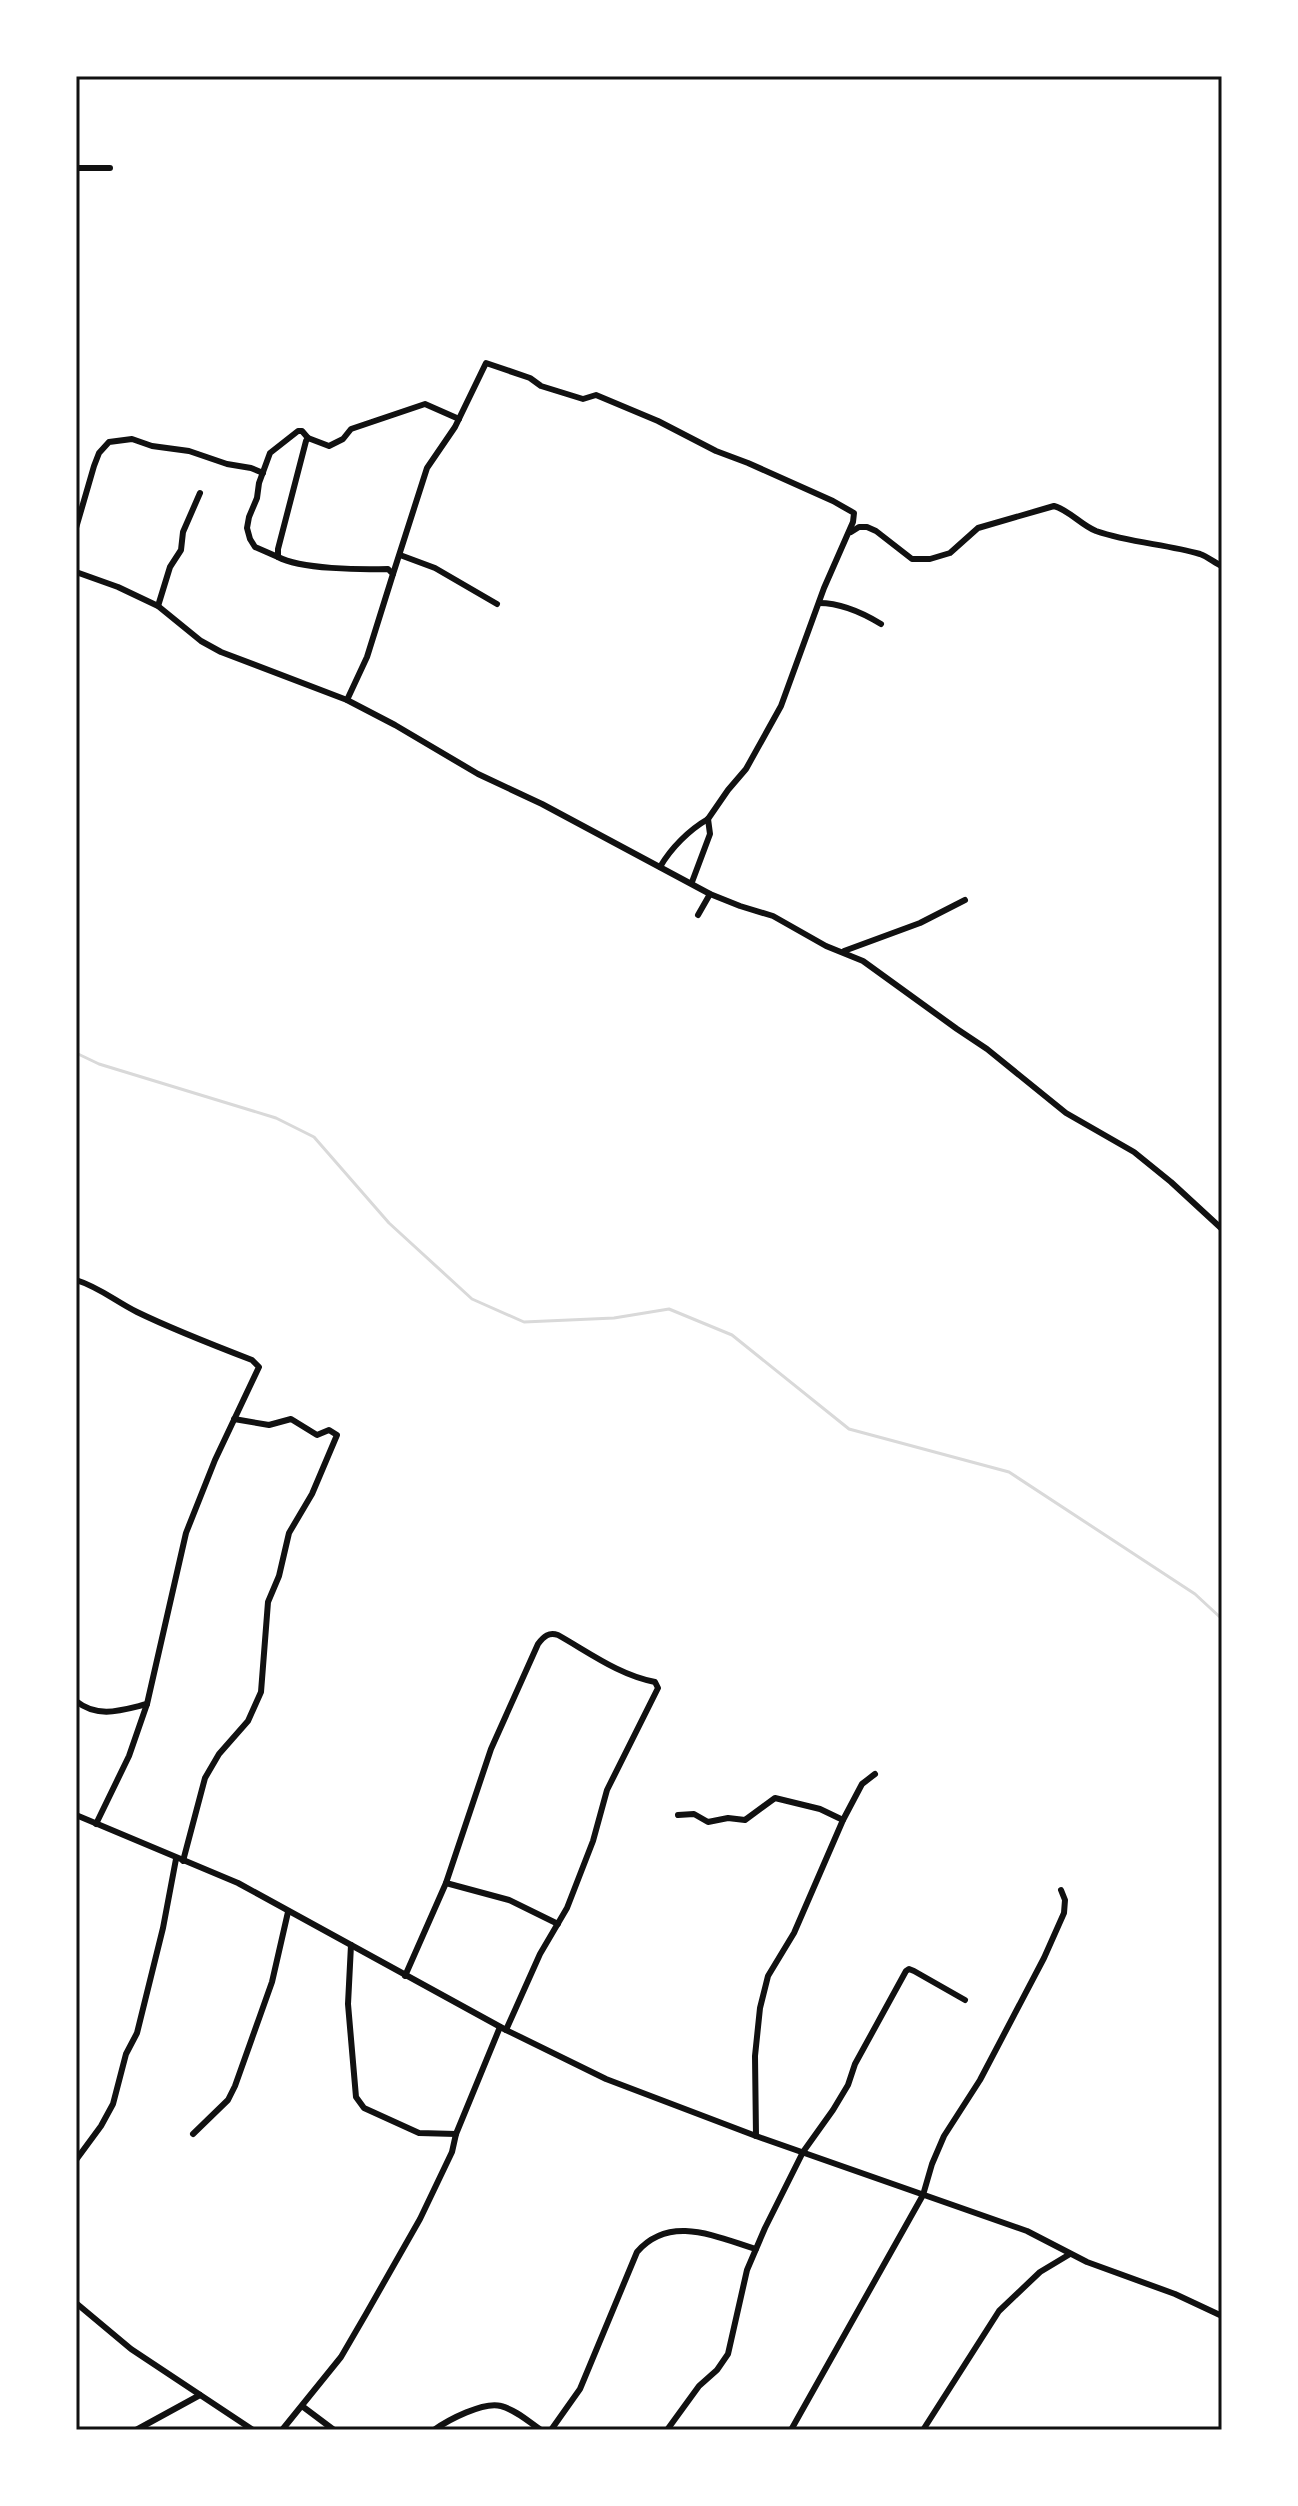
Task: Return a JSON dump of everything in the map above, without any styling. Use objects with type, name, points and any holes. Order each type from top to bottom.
[{"type":"street","points":[[76,168],[110,168]]},
{"type":"street","points":[[347,700],[371,647],[427,468],[459,419],[486,363],[530,378],[541,386],[583,399],[596,395],[844,506],[854,513],[848,534],[781,706],[746,769],[708,819],[675,846],[660,867]]},
{"type":"street","points":[[393,574],[388,569],[332,568],[289,562],[255,547],[247,528],[270,453],[293,433],[302,431],[308,438],[329,446],[337,444],[351,429],[425,404],[459,419]]},
{"type":"street","points":[[278,557],[308,438]]},
{"type":"street","points":[[76,528],[94,466],[104,445],[109,442],[132,439],[152,446],[189,451],[263,473]]},
{"type":"street","points":[[158,606],[159,596],[170,567],[181,550],[183,532],[200,493]]},
{"type":"street","points":[[848,534],[859,527],[867,527],[912,559],[930,559],[950,553],[978,528],[1054,506],[1097,531],[1126,540],[1199,554],[1222,566]]},
{"type":"street","points":[[400,555],[435,568],[497,604]]},
{"type":"street","points":[[76,572],[158,606],[201,641],[221,652],[347,700],[478,774],[542,804],[710,894],[773,916],[826,946],[844,951],[872,966],[987,1049],[1066,1113],[1134,1152],[1222,1229]]},
{"type":"street","points":[[819,603],[866,614],[881,624]]},
{"type":"street","points":[[692,882],[710,834],[708,819]]},
{"type":"street","points":[[698,915],[710,894]]},
{"type":"street","points":[[844,951],[928,920],[965,900]]},
{"type":"street","points":[[76,1280],[108,1293],[124,1306],[257,1363],[258,1371],[234,1419],[186,1533],[147,1704],[129,1756],[96,1824]]},
{"type":"street","points":[[76,2160],[113,2104],[126,2054],[137,2033],[180,1860],[205,1778],[219,1754],[248,1721],[261,1692],[268,1602],[279,1576],[289,1533],[312,1494],[337,1435],[329,1430],[317,1435],[291,1419],[269,1425],[234,1419]]},
{"type":"street","points":[[282,2430],[341,2357],[420,2219],[452,2152],[456,2134],[503,2029],[558,1924],[589,1852],[607,1790],[658,1688],[655,1682],[633,1677],[612,1667],[558,1635],[548,1634],[538,1644],[491,1749],[446,1883],[405,1976]]},
{"type":"street","points":[[76,1701],[87,1710],[116,1712],[147,1704]]},
{"type":"street","points":[[756,2136],[755,2056],[768,1976],[794,1933],[862,1784],[875,1774]]},
{"type":"street","points":[[678,1815],[694,1814],[708,1822],[728,1818],[745,1820],[775,1798],[820,1809],[843,1820]]},
{"type":"street","points":[[76,1815],[238,1883],[503,2029],[606,2079],[756,2136],[1027,2231],[1070,2254],[1175,2294],[1222,2316]]},
{"type":"street","points":[[446,1883],[509,1900],[558,1924]]},
{"type":"street","points":[[791,2430],[923,2195],[944,2136],[980,2080],[1044,1958],[1064,1913],[1065,1900],[1061,1890]]},
{"type":"street","points":[[193,2134],[228,2100],[235,2086],[272,1982],[288,1912]]},
{"type":"street","points":[[351,1945],[348,2004],[356,2097],[364,2108],[419,2133],[456,2134]]},
{"type":"street","points":[[667,2430],[699,2386],[717,2370],[728,2354],[747,2270],[756,2249],[803,2152],[848,2085],[855,2064],[907,1970],[965,2000]]},
{"type":"street","points":[[551,2430],[580,2389],[637,2252],[644,2244],[665,2232],[685,2231],[701,2232],[756,2249]]},
{"type":"street","points":[[923,2430],[999,2311],[1040,2272],[1070,2254]]},
{"type":"street","points":[[78,2308],[131,2349],[253,2430]]},
{"type":"street","points":[[136,2430],[200,2395]]},
{"type":"street","points":[[434,2430],[457,2417],[497,2405],[541,2430]]},
{"type":"street","points":[[302,2406],[334,2430]]},
{"type":"waterway","points":[[76,1053],[99,1064],[276,1118],[314,1137],[389,1223],[472,1299],[524,1322],[614,1318],[669,1309],[732,1335],[849,1429],[1009,1472],[1195,1594],[1222,1619]]}]
